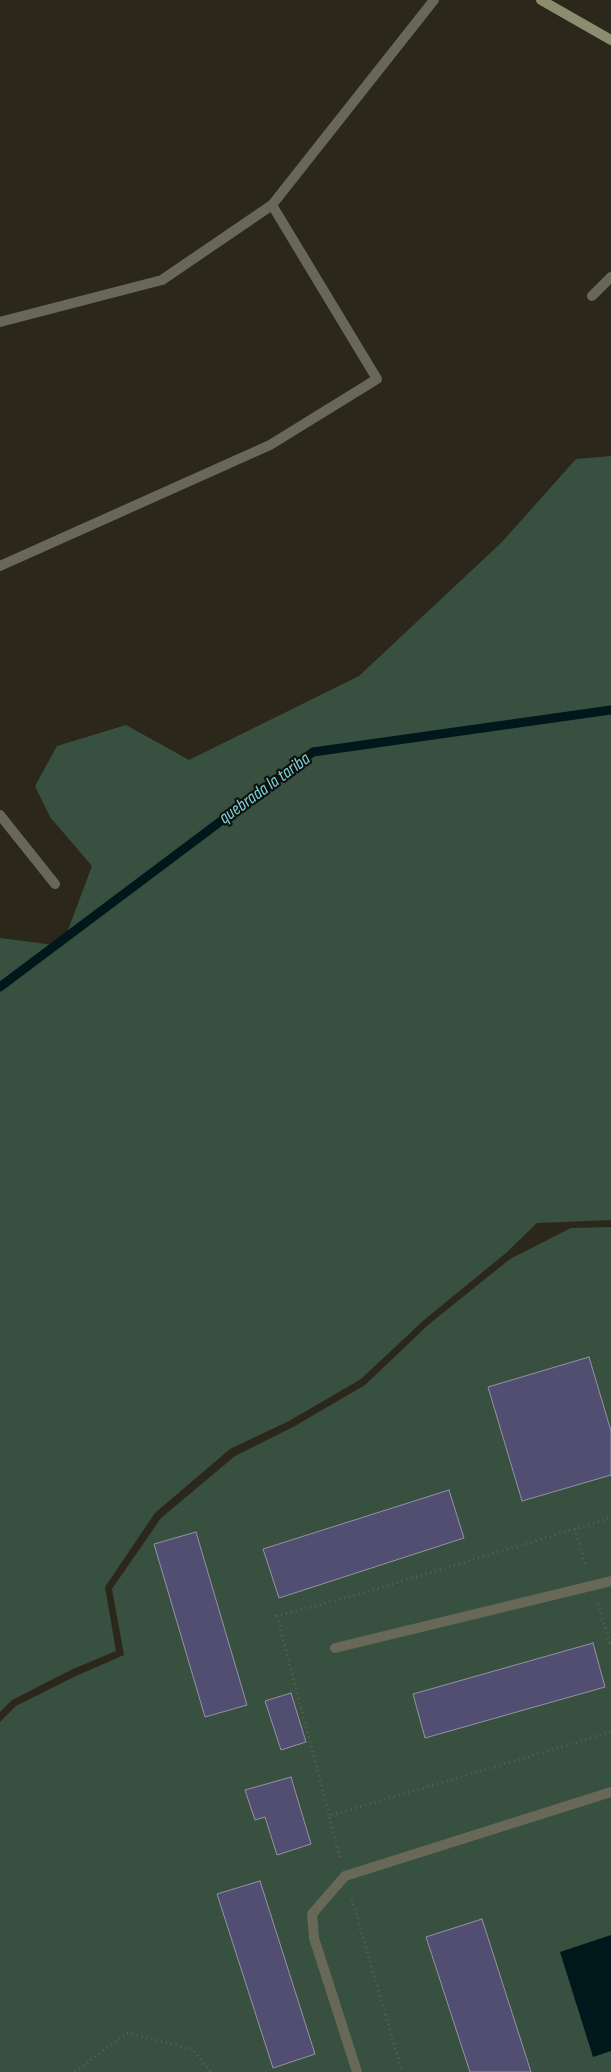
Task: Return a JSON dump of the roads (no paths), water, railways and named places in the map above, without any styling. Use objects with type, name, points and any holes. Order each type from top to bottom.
[{"type":"street","points":[[0,322],[162,280],[272,205],[434,0]]},
{"type":"street","points":[[541,0],[611,40]]},
{"type":"street","points":[[0,566],[270,445],[377,380],[272,205]]},
{"type":"street","points":[[592,296],[611,277]]},
{"type":"street","points":[[0,815],[55,884]]},
{"type":"street","points":[[335,1648],[611,1581]]},
{"type":"street","points":[[357,2072],[314,1938],[312,1914],[345,1876],[611,1792]]},
{"type":"water","points":[[611,1935],[611,2051],[593,2057],[560,1952]]},
{"type":"waterway","name":"quebrada la tariba","points":[[0,987],[313,752],[611,710]]}]
